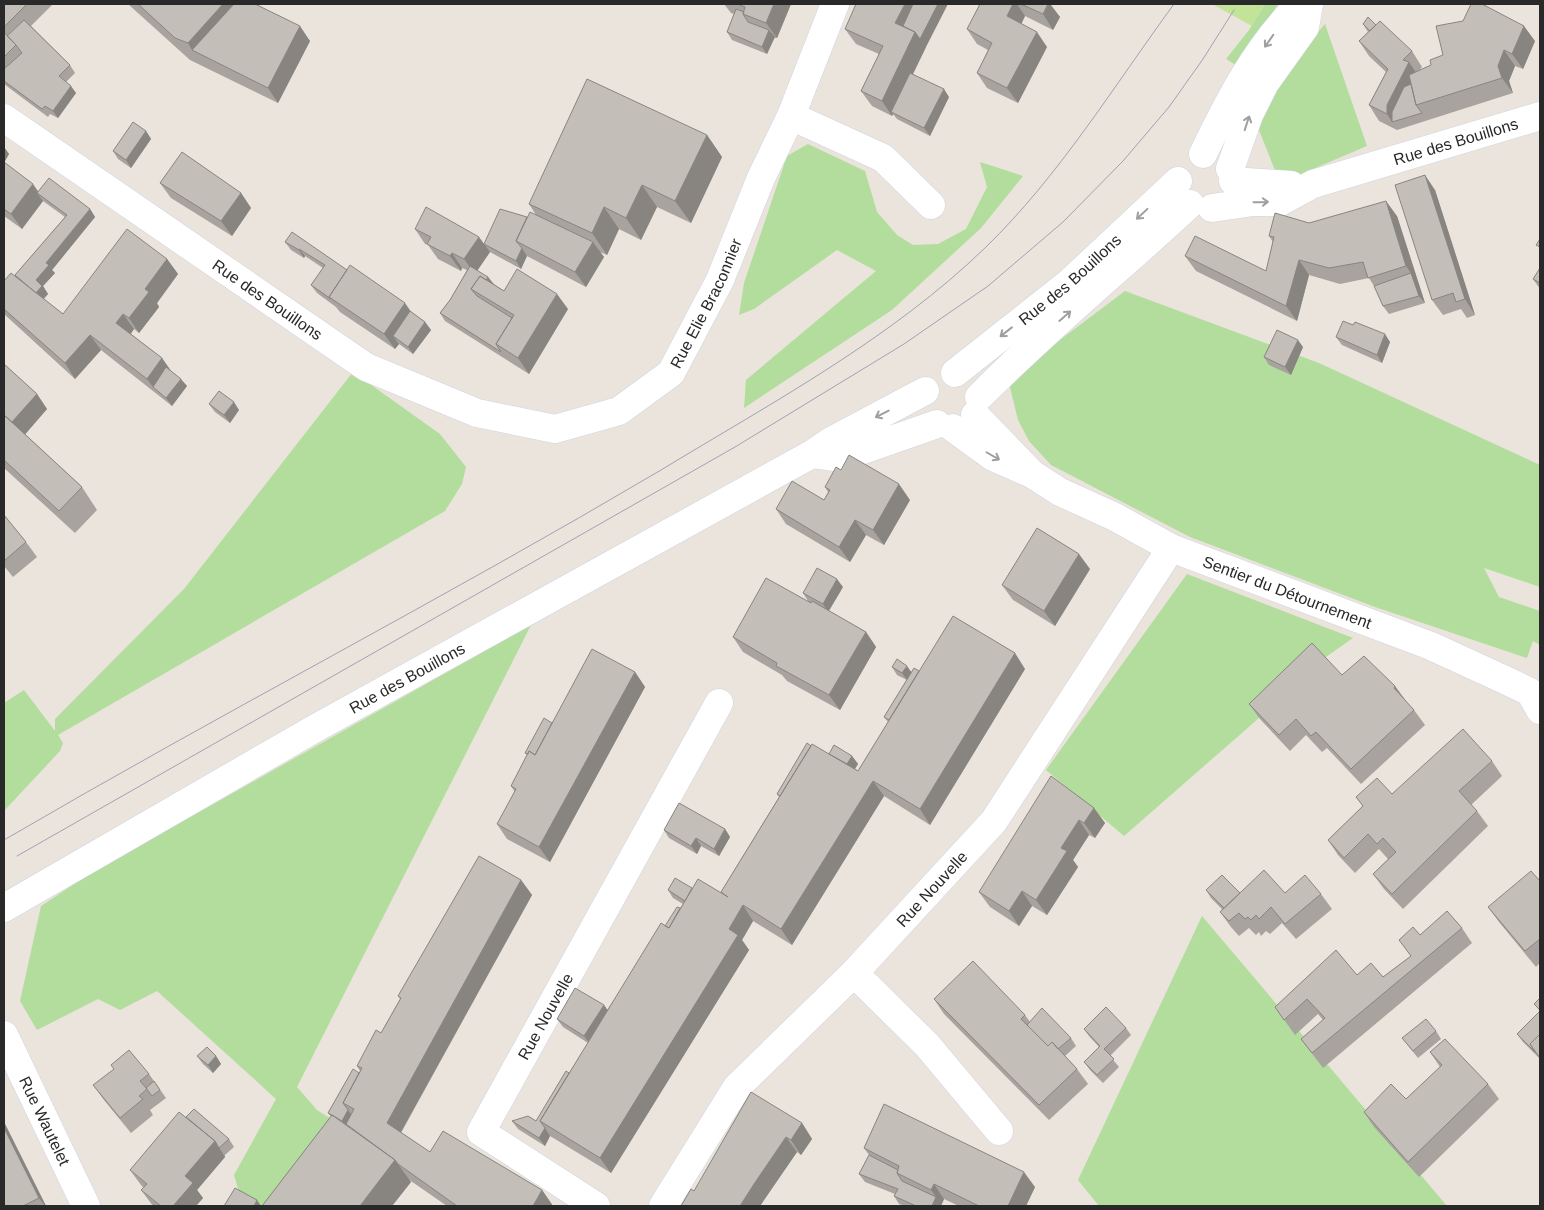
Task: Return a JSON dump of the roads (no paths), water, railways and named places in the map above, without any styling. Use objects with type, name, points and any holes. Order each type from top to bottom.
[{"type":"street","name":"Rue Elie Braconnier","points":[[555,429],[618,411],[671,373],[720,280],[761,178],[792,116],[835,4]]},
{"type":"street","points":[[1203,154],[1234,90],[1282,21],[1300,4]]},
{"type":"street","points":[[1231,175],[1218,156],[1203,154],[1190,158],[1184,164],[1193,198],[1224,202],[1229,195],[1231,175],[1249,115],[1265,83],[1305,27],[1310,4]]},
{"type":"street","points":[[792,116],[883,158],[930,204]]},
{"type":"street","name":"Rue des Bouillons","points":[[4,908],[314,729],[812,454],[830,441],[925,391],[937,377],[955,373],[1069,283],[1193,198],[1280,202],[1313,184],[1540,116]]},
{"type":"street","name":"Rue des Bouillons","points":[[4,118],[366,367],[477,413],[555,429]]},
{"type":"street","name":"Rue des Bouillons","points":[[1231,175],[1273,185],[1313,184]]},
{"type":"street","name":"Rue des Bouillons","points":[[812,454],[840,458],[961,416],[1019,357],[1107,281],[1193,198]]},
{"type":"street","points":[[925,391],[925,410],[961,416],[971,382],[955,373]]},
{"type":"street","name":"Sentier du Détournement","points":[[961,416],[993,457],[1032,474],[1060,492],[1115,517],[1171,548],[1431,646],[1530,692],[1540,710]]},
{"type":"street","name":"Rue Nouvelle","points":[[663,1206],[737,1087],[854,973],[994,820],[1171,548]]},
{"type":"street","name":"Rue Nouvelle","points":[[596,1206],[481,1132],[719,703]]},
{"type":"street","points":[[854,973],[927,1045],[999,1131]]},
{"type":"street","name":"Rue Wautelet","points":[[4,1035],[86,1206]]},
{"type":"tram line","points":[[4,840],[580,517],[788,394],[871,340],[949,280],[1013,220],[1062,161],[1174,4]]},
{"type":"tram line","points":[[17,856],[735,447],[904,344],[988,286],[1063,222],[1123,161],[1169,107],[1203,59],[1234,10]]}]
